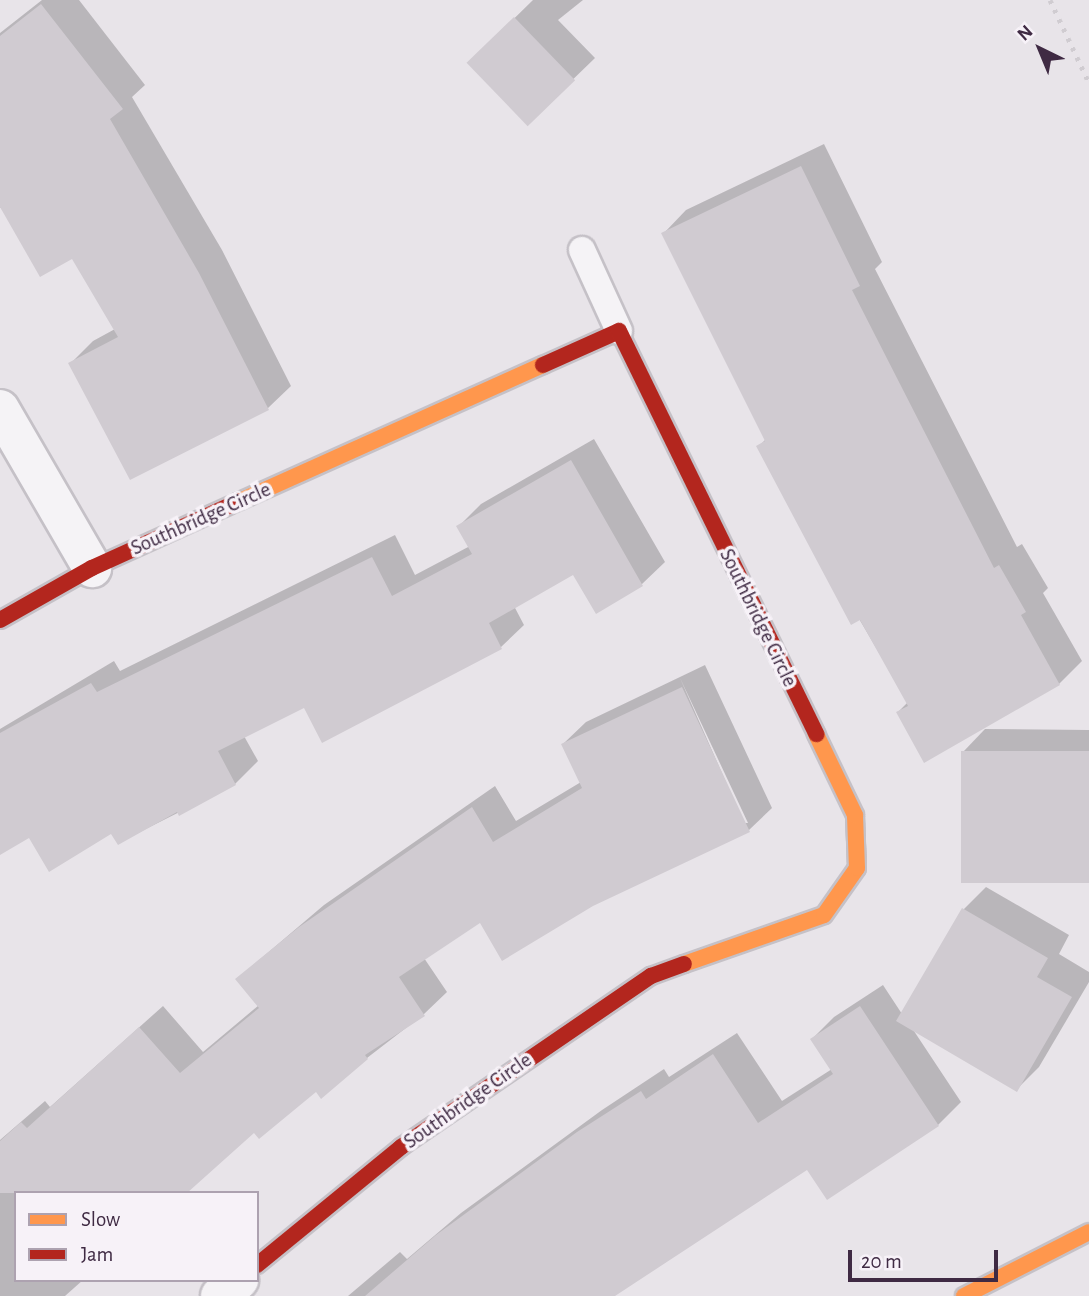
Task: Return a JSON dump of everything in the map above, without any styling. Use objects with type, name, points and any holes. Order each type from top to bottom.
[{"type":"street","name":"Southbridge Circle","points":[[0,620],[92,568],[619,331],[855,816],[857,868],[824,915],[650,976],[401,1147],[259,1263]]},
{"type":"street","points":[[0,409],[92,568]]},
{"type":"street","points":[[964,1296],[1089,1232]]},
{"type":"street","points":[[220,1296],[237,1282]]},
{"type":"lane","points":[[582,250],[619,331]]},
{"type":"building","points":[[41,4],[123,109],[110,119],[199,273],[269,410],[130,480],[68,363],[118,337],[72,259],[40,277],[0,207],[0,36]]},
{"type":"building","points":[[514,17],[575,80],[528,126],[467,63]]},
{"type":"building","points":[[801,166],[860,286],[852,290],[994,568],[999,565],[1026,612],[1021,615],[1060,685],[924,763],[896,712],[908,706],[860,620],[851,625],[756,446],[765,441],[661,233]]},
{"type":"building","points":[[571,460],[643,586],[596,614],[573,575],[489,623],[502,649],[322,743],[304,708],[218,751],[236,785],[179,816],[177,812],[118,845],[111,834],[49,872],[29,838],[0,855],[0,733],[91,683],[97,692],[372,557],[392,596],[472,554],[456,526]]},
{"type":"building","points":[[682,687],[750,832],[593,906],[502,961],[480,923],[399,977],[425,1016],[365,1055],[368,1059],[321,1099],[316,1092],[259,1139],[254,1133],[189,1191],[0,1193],[0,1141],[21,1122],[27,1128],[139,1027],[180,1073],[259,1008],[235,979],[299,927],[472,807],[493,842],[582,788],[561,744]]},
{"type":"building","points":[[961,751],[1089,751],[1089,883],[961,883]]},
{"type":"building","points":[[962,908],[1048,958],[1037,977],[1072,997],[1017,1092],[896,1021]]},
{"type":"building","points":[[860,1006],[939,1126],[827,1200],[807,1170],[615,1296],[365,1296],[436,1235],[577,1132],[641,1091],[646,1099],[713,1054],[758,1123],[833,1074],[810,1039]]},
{"type":"railway","points":[[1050,0],[1089,83]]},
{"type":"traffic: slow","points":[[240,501],[543,365]]},
{"type":"traffic: slow","points":[[684,964],[824,915],[857,868],[855,815],[816,734]]},
{"type":"traffic: slow","points":[[964,1296],[1089,1232]]},
{"type":"traffic: jam","points":[[543,365],[619,331],[816,734]]},
{"type":"traffic: jam","points":[[0,620],[92,568],[240,501]]},
{"type":"traffic: jam","points":[[259,1263],[401,1147],[651,976],[684,964]]}]
